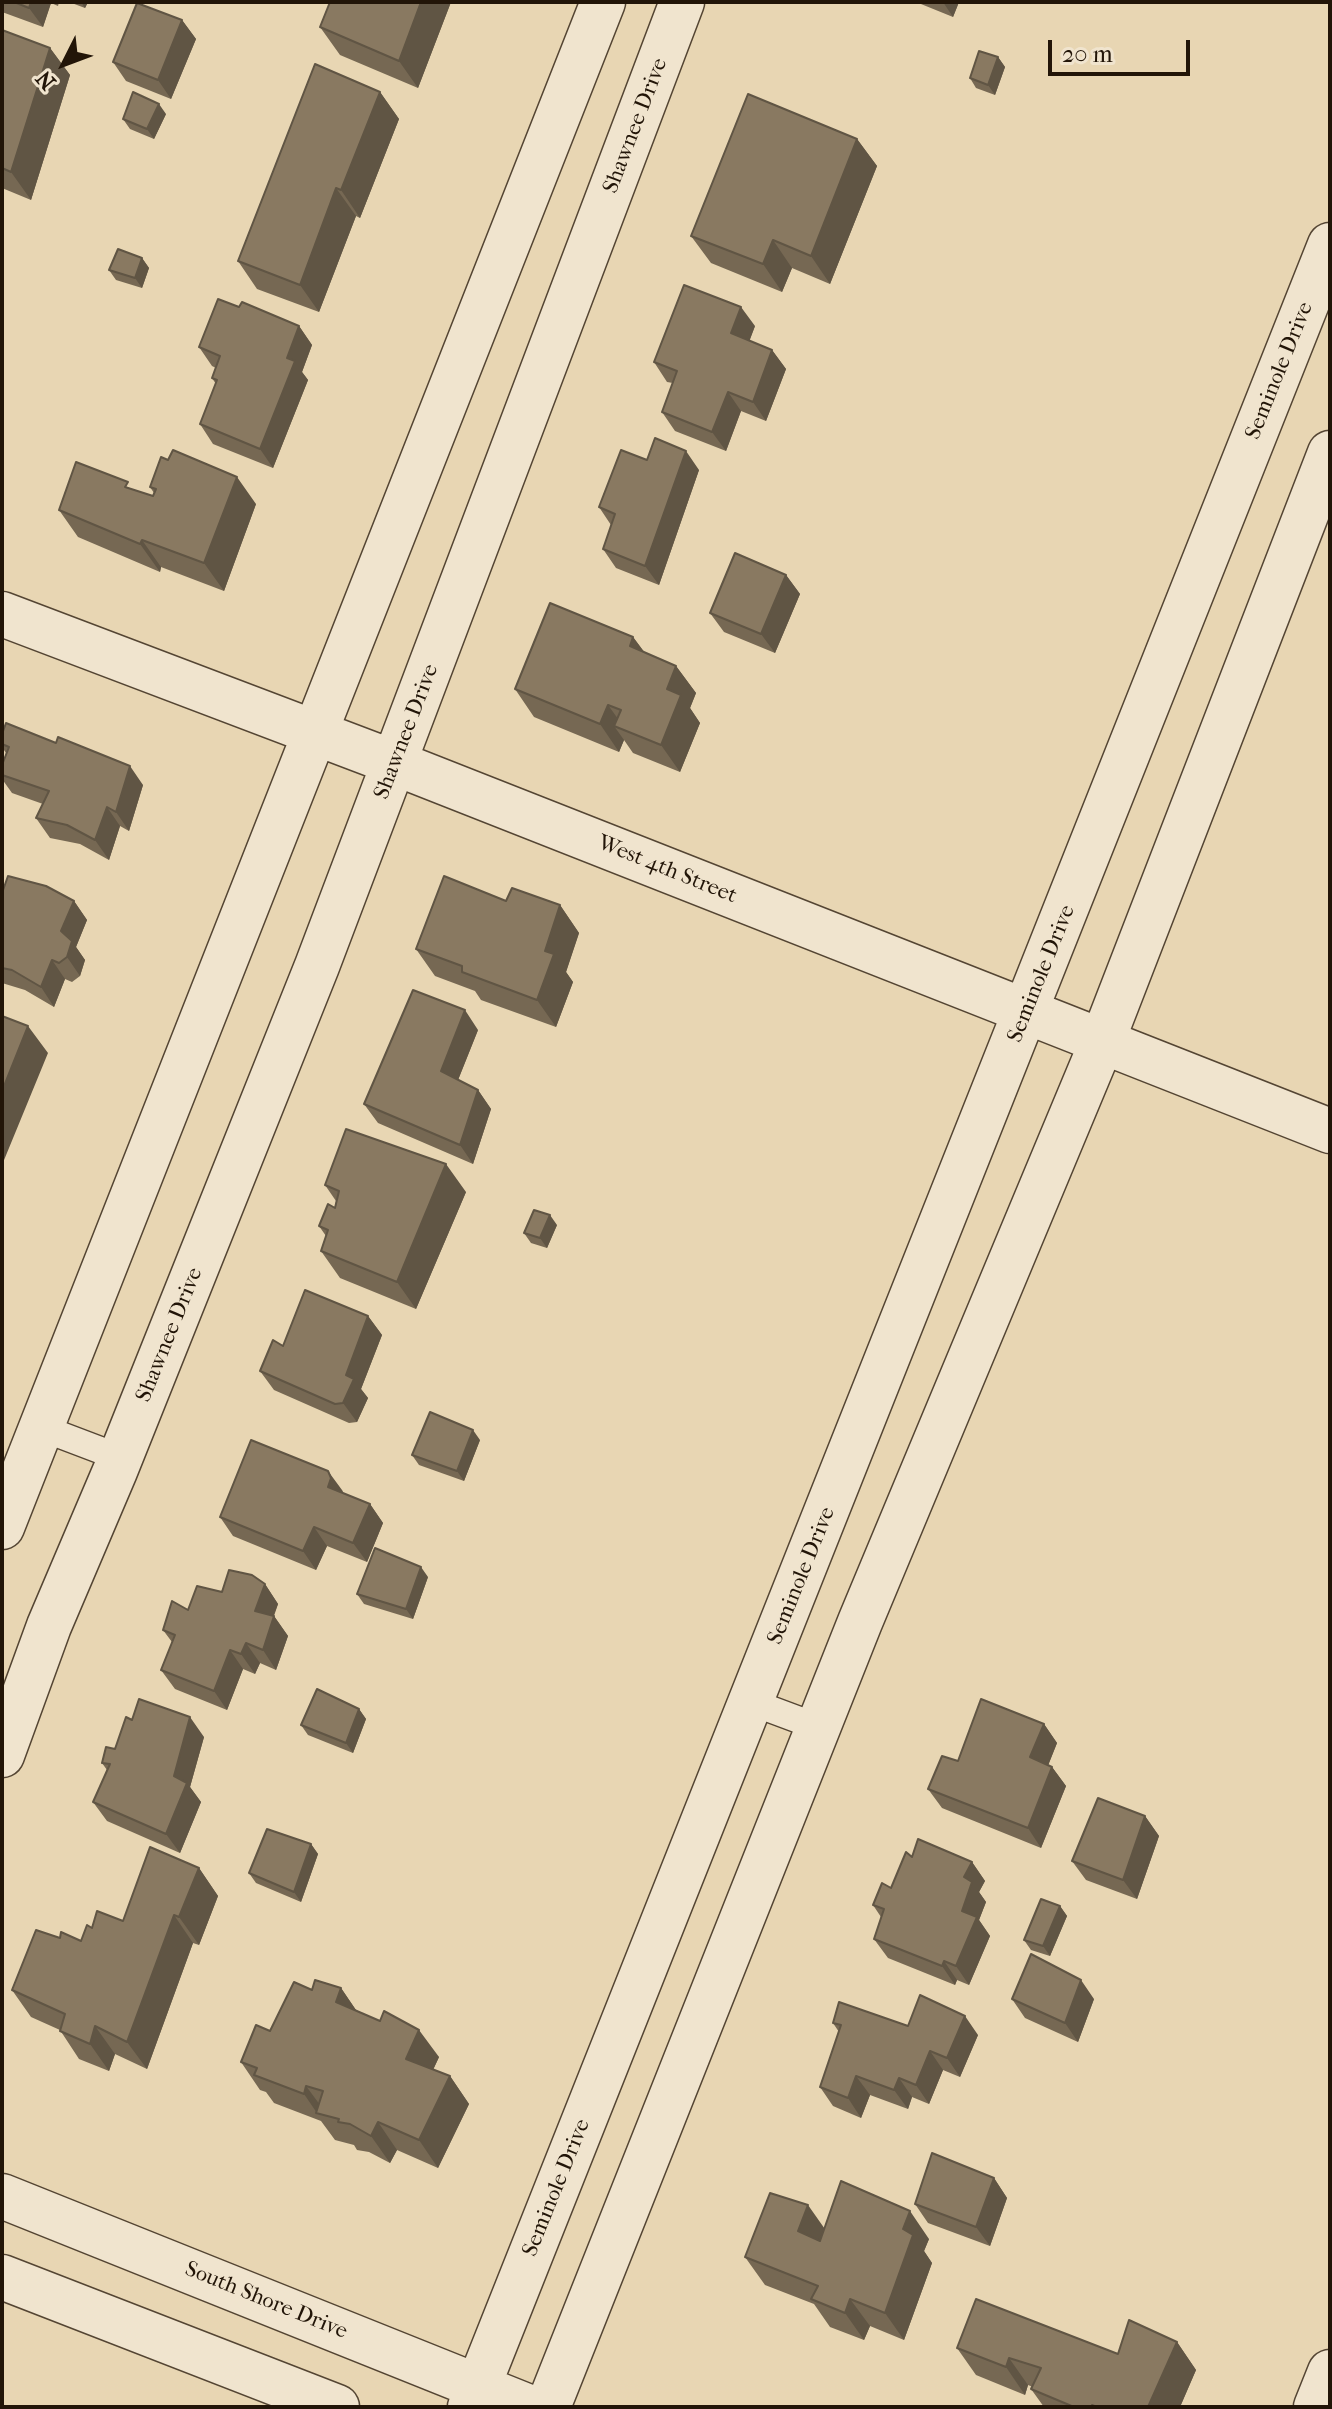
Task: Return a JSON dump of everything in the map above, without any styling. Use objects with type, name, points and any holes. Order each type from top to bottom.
[{"type":"street","points":[[2,1527],[603,2]]},
{"type":"street","name":"Shawnee Drive","points":[[2,1755],[49,1626],[121,1458],[395,763],[682,2]]},
{"type":"street","name":"Seminole Drive","points":[[474,2396],[1027,1013],[1330,245]]},
{"type":"street","points":[[548,2407],[818,1727],[1102,1042],[1330,453]]},
{"type":"street","name":"West 4th Street","points":[[2,614],[395,763],[1330,1131]]},
{"type":"street","name":"South Shore Drive","points":[[2,2196],[474,2396],[529,2407]]},
{"type":"street","points":[[2,2277],[337,2407]]},
{"type":"street","points":[[1316,2407],[1330,2372]]},
{"type":"lane","points":[[42,1428],[121,1458]]},
{"type":"lane","points":[[751,1702],[818,1727]]},
{"type":"building","points":[[14,2],[31,2],[29,8]]},
{"type":"building","points":[[330,2],[421,2],[399,61],[320,27]]},
{"type":"building","points":[[137,3],[182,20],[158,80],[113,62]]},
{"type":"building","points":[[2,30],[50,48],[11,172],[2,168]]},
{"type":"building","points":[[979,51],[998,57],[988,85],[970,78]]},
{"type":"building","points":[[315,64],[380,92],[341,190],[336,188],[300,285],[238,261]]},
{"type":"building","points":[[133,92],[159,104],[147,129],[123,119]]},
{"type":"building","points":[[748,94],[857,139],[811,256],[773,240],[763,264],[691,236]]},
{"type":"building","points":[[118,249],[142,258],[135,278],[109,270]]},
{"type":"building","points":[[684,285],[741,307],[731,333],[772,350],[753,402],[728,392],[712,432],[662,412],[677,371],[654,362]]},
{"type":"building","points":[[218,299],[239,307],[242,302],[299,326],[287,358],[295,361],[260,449],[200,424],[217,380],[212,378],[220,356],[199,347]]},
{"type":"building","points":[[655,438],[686,451],[645,566],[603,549],[615,514],[599,507],[621,450],[647,460]]},
{"type":"building","points":[[173,450],[237,477],[204,563],[142,540],[140,544],[59,510],[76,462],[128,482],[125,487],[153,496],[156,489],[150,487],[161,457],[168,460]]},
{"type":"building","points":[[735,553],[786,575],[761,634],[710,613]]},
{"type":"building","points":[[550,603],[633,637],[630,646],[676,666],[667,689],[681,695],[661,745],[614,726],[621,710],[608,705],[600,724],[515,689]]},
{"type":"building","points":[[6,723],[56,743],[58,737],[130,766],[116,812],[107,807],[95,840],[67,825],[36,818],[49,791],[2,775],[2,765],[9,747],[2,744]]},
{"type":"building","points":[[8,876],[46,886],[74,901],[61,931],[72,941],[67,957],[59,963],[52,960],[41,987],[12,970],[2,968],[2,893]]},
{"type":"building","points":[[444,876],[506,901],[512,888],[560,905],[545,951],[554,954],[537,1000],[462,972],[462,966],[416,949]]},
{"type":"building","points":[[413,990],[465,1010],[441,1071],[478,1090],[460,1145],[364,1104]]},
{"type":"building","points":[[2,1016],[28,1026],[2,1091]]},
{"type":"building","points":[[346,1129],[446,1164],[397,1282],[321,1251],[328,1230],[319,1226],[328,1204],[335,1208],[339,1191],[325,1185]]},
{"type":"building","points":[[534,1210],[550,1215],[540,1238],[524,1233]]},
{"type":"building","points":[[305,1290],[368,1316],[346,1375],[354,1379],[343,1403],[335,1404],[260,1371],[273,1340],[283,1346]]},
{"type":"building","points":[[430,1412],[473,1430],[457,1471],[412,1455]]},
{"type":"building","points":[[251,1440],[328,1471],[331,1478],[328,1487],[370,1504],[353,1543],[314,1527],[303,1551],[220,1517]]},
{"type":"building","points":[[375,1548],[421,1567],[406,1609],[357,1594]]},
{"type":"building","points":[[229,1570],[252,1575],[265,1584],[255,1611],[274,1616],[263,1650],[246,1643],[241,1654],[230,1650],[214,1691],[161,1670],[175,1635],[163,1630],[172,1601],[188,1610],[197,1586],[222,1592]]},
{"type":"building","points":[[317,1689],[359,1709],[346,1743],[301,1725]]},
{"type":"building","points":[[139,1699],[190,1717],[174,1776],[187,1783],[166,1834],[93,1802],[110,1764],[102,1763],[106,1747],[115,1749],[126,1717],[132,1720]]},
{"type":"building","points":[[981,1699],[1044,1724],[1030,1757],[1052,1767],[1028,1828],[928,1789],[942,1756],[958,1761]]},
{"type":"building","points":[[1098,1798],[1145,1816],[1123,1880],[1072,1861]]},
{"type":"building","points":[[267,1829],[311,1844],[294,1892],[249,1873]]},
{"type":"building","points":[[918,1839],[972,1862],[964,1877],[972,1882],[962,1911],[977,1917],[956,1966],[944,1961],[942,1966],[874,1939],[884,1909],[873,1905],[882,1883],[891,1888],[906,1852],[912,1857]]},
{"type":"building","points":[[150,1847],[199,1868],[179,1917],[174,1915],[127,2042],[95,2026],[90,2044],[60,2031],[65,2014],[12,1990],[36,1930],[60,1938],[61,1932],[81,1941],[87,1925],[92,1928],[97,1911],[123,1921]]},
{"type":"building","points":[[1041,1899],[1060,1906],[1043,1946],[1024,1940]]},
{"type":"building","points":[[1031,1954],[1081,1980],[1065,2023],[1012,1999]]},
{"type":"building","points":[[315,1980],[341,1988],[336,2002],[380,2021],[384,2011],[419,2030],[406,2059],[450,2076],[419,2140],[378,2122],[371,2136],[350,2124],[338,2122],[339,2119],[316,2113],[323,2091],[306,2086],[304,2094],[254,2075],[257,2068],[241,2062],[256,2025],[270,2031],[294,1982],[312,1990]]},
{"type":"building","points":[[920,1995],[965,2016],[947,2058],[930,2051],[916,2085],[899,2078],[894,2090],[856,2076],[848,2098],[820,2087],[841,2025],[833,2023],[839,2002],[908,2026]]},
{"type":"building","points":[[932,2153],[994,2178],[976,2227],[915,2204]]},
{"type":"building","points":[[841,2181],[910,2211],[903,2229],[913,2235],[885,2313],[850,2299],[845,2313],[811,2299],[818,2286],[745,2257],[770,2193],[808,2205],[798,2231],[820,2241]]},
{"type":"building","points":[[976,2299],[1118,2354],[1129,2320],[1177,2342],[1148,2407],[1074,2407],[1031,2389],[1041,2368],[1009,2358],[1006,2367],[957,2348]]}]
